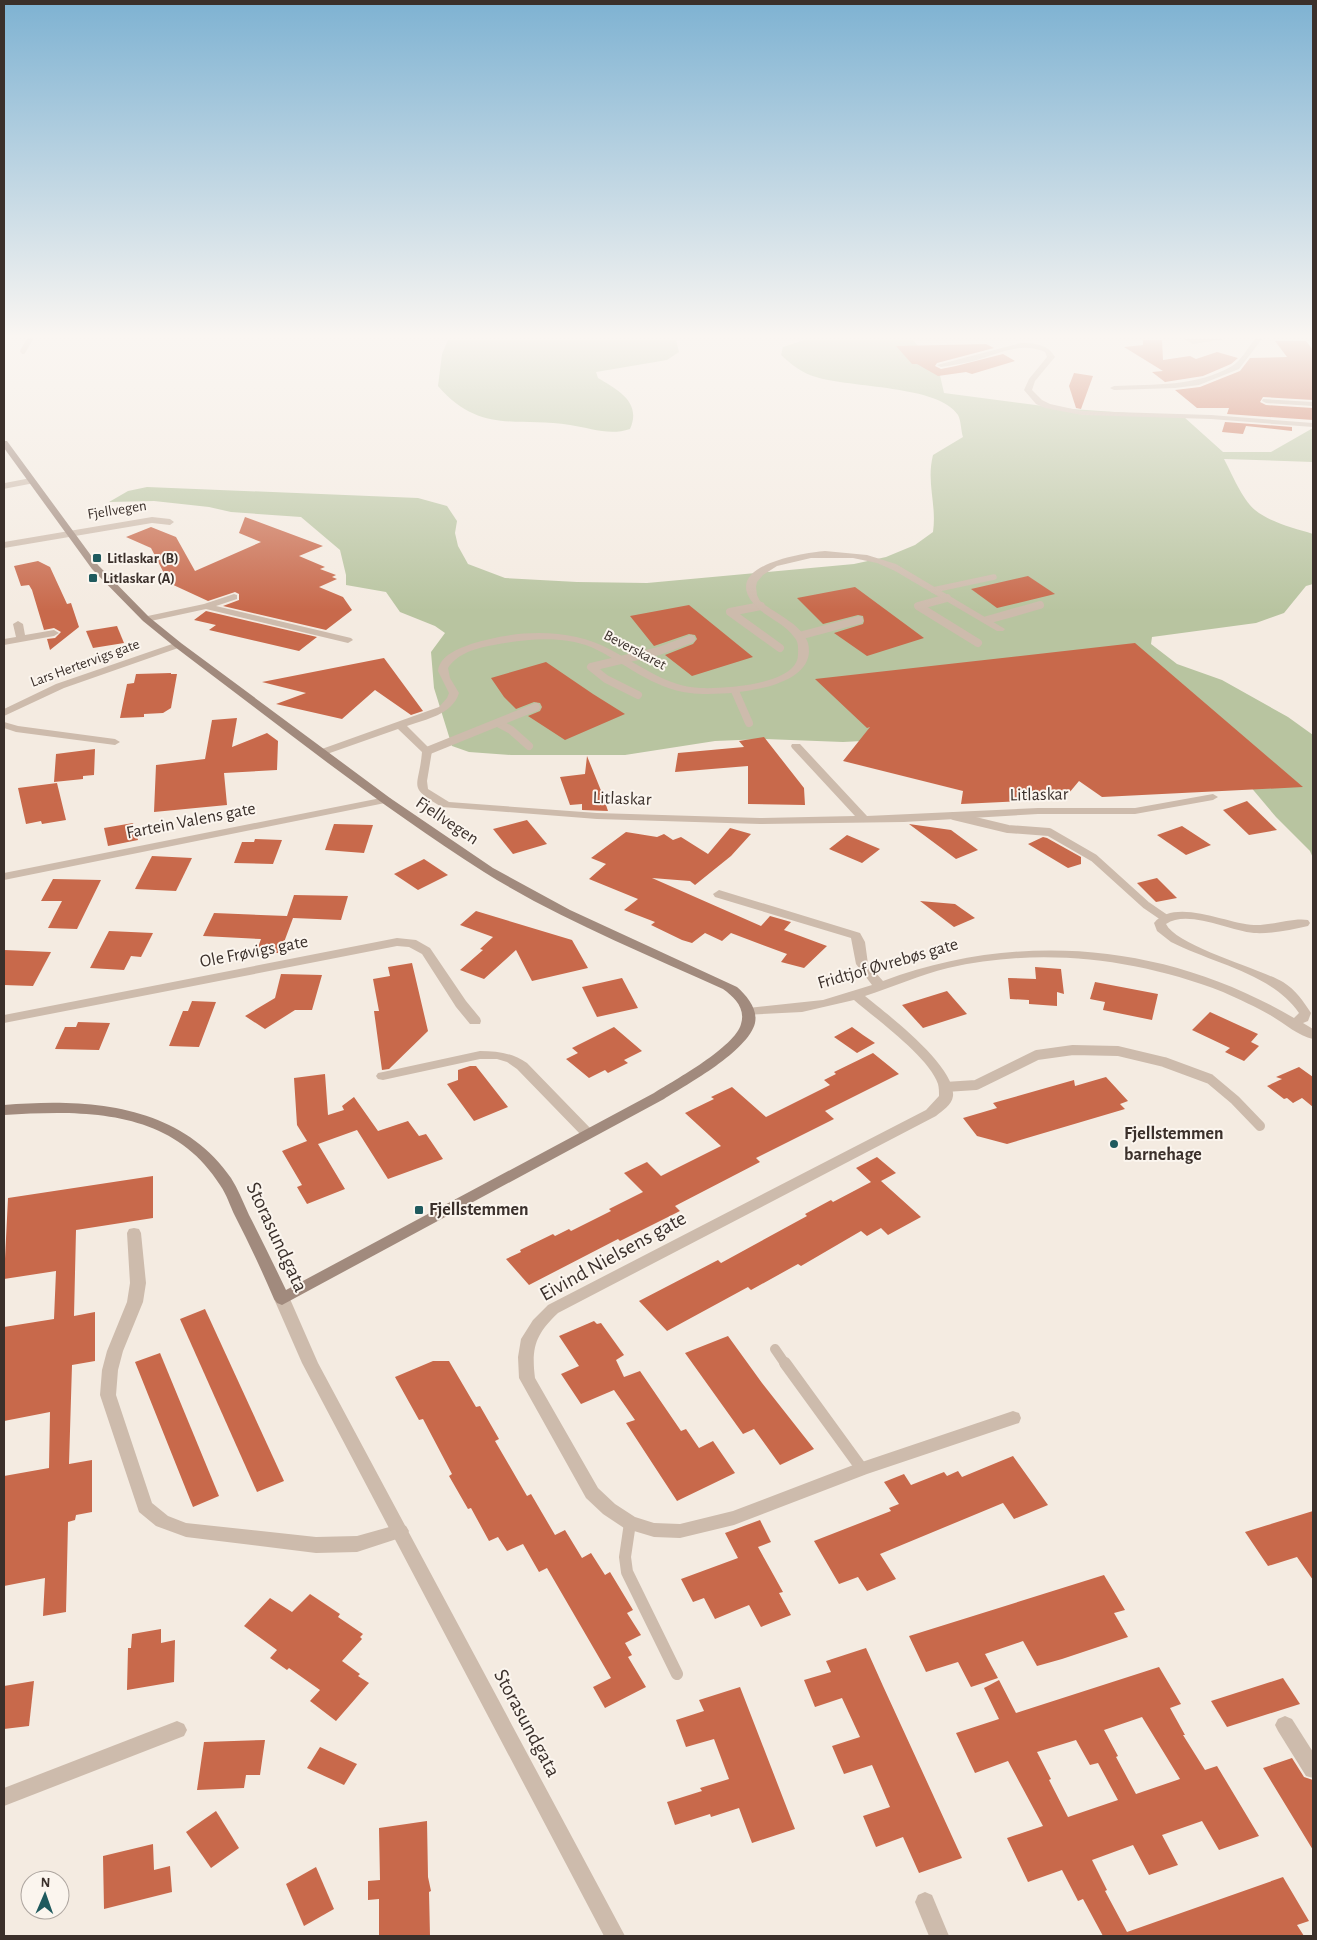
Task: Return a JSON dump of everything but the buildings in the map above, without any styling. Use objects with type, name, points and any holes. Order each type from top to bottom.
[{"type":"main road","name":"Fjellvegen","points":[[4,442],[30,481],[95,568],[146,619],[178,645],[386,800],[489,870],[566,913],[727,986],[738,993],[746,1003],[748,1012]]},
{"type":"main road","points":[[282,1299],[658,1096],[718,1057],[746,1031],[748,1012]]},
{"type":"main road","name":"Storasundgata","points":[[4,1110],[34,1107],[101,1109],[138,1116],[173,1130],[202,1151],[225,1180],[282,1299]]},
{"type":"street","name":"Fjellvegen","points":[[4,545],[152,520],[170,522]]},
{"type":"street","points":[[799,636],[761,606],[751,591],[758,575],[780,562],[812,555],[848,555],[877,560],[894,567],[1000,629]]},
{"type":"street","points":[[146,619],[206,606],[234,597]]},
{"type":"street","points":[[206,606],[348,640]]},
{"type":"street","points":[[18,624],[22,639]]},
{"type":"street","points":[[4,642],[54,632]]},
{"type":"street","name":"Beverskaret","points":[[323,752],[435,713],[449,704],[454,693],[451,685],[443,675],[443,666],[453,655],[468,648],[522,638],[558,636],[583,640],[648,677],[670,686],[691,690],[735,691],[765,685],[790,675],[801,660],[803,652],[803,644],[799,636]]},
{"type":"street","name":"Lars Hertervigs gate","points":[[4,713],[60,686],[178,645]]},
{"type":"street","points":[[400,725],[426,751]]},
{"type":"street","points":[[4,726],[115,742]]},
{"type":"street","points":[[796,746],[864,820]]},
{"type":"street","name":"Litlaskar","points":[[426,751],[422,785],[426,793],[446,805],[516,808],[597,816],[760,821],[864,820],[1038,811],[1135,811],[1213,797]]},
{"type":"street","name":"Fartein Valens gate","points":[[4,877],[386,800]]},
{"type":"street","points":[[719,894],[856,936],[860,942],[861,961],[881,986]]},
{"type":"street","points":[[1294,1023],[1303,1018],[1305,1013],[1288,991],[1177,941],[1161,928],[1160,923],[1165,918],[1184,915],[1231,926],[1254,929],[1304,923]]},
{"type":"street","name":"Ole Frøvigs gate","points":[[4,1019],[397,942],[412,943],[426,952],[461,1004],[475,1021]]},
{"type":"street","name":"Fridtjof Øvrebøs gate","points":[[748,1012],[816,1005],[856,995],[908,975],[988,956],[1030,953],[1069,954],[1145,963],[1182,973],[1249,998],[1313,1035]]},
{"type":"street","points":[[856,995],[914,1044],[936,1069],[945,1087]]},
{"type":"street","points":[[383,1076],[480,1055],[497,1055],[512,1059],[522,1066],[588,1134]]},
{"type":"street","name":"Eivind Nielsens gate","points":[[945,1087],[946,1095],[941,1105],[931,1113],[553,1309],[542,1318],[533,1331],[525,1353],[528,1378],[592,1492],[609,1510],[630,1523],[654,1530],[680,1531],[734,1518],[862,1469],[1014,1418]]},
{"type":"street","points":[[134,1233],[138,1283],[135,1302],[115,1351],[110,1370],[108,1395],[144,1507],[162,1521],[186,1530],[316,1545],[356,1544],[400,1531]]},
{"type":"street","name":"Storasundgata","points":[[282,1299],[310,1363],[615,1936]]},
{"type":"street","points":[[1285,1725],[1313,1769]]},
{"type":"street","points":[[4,1797],[177,1730]]},
{"type":"street","points":[[925,1902],[939,1936]]},
{"type":"lane","points":[[4,486],[30,481]]},
{"type":"lane","points":[[933,590],[994,577]]},
{"type":"lane","points":[[947,598],[918,606],[978,643]]},
{"type":"lane","points":[[987,620],[1040,605]]},
{"type":"lane","points":[[761,606],[730,612],[780,648]]},
{"type":"lane","points":[[799,636],[859,620]]},
{"type":"lane","points":[[638,695],[606,679],[590,667],[659,651],[691,639]]},
{"type":"lane","points":[[735,691],[749,723]]},
{"type":"lane","points":[[426,751],[536,707]]},
{"type":"lane","points":[[498,723],[511,730],[529,746]]},
{"type":"lane","points":[[954,816],[1008,829],[1049,832],[1094,858],[1146,905],[1165,918]]},
{"type":"lane","points":[[945,1087],[976,1085],[1037,1055],[1073,1050],[1118,1051],[1164,1062],[1210,1080],[1235,1100],[1260,1126]]},
{"type":"lane","points":[[775,1349],[862,1469]]},
{"type":"lane","points":[[630,1523],[625,1557],[628,1572],[677,1674]]},
{"type":"green space","points":[[593,430],[628,430],[615,432]]},
{"type":"green space","points":[[962,430],[1198,430],[1223,452],[1271,452],[1313,430],[1313,462],[1224,459],[1242,493],[1255,510],[1275,522],[1313,534],[1313,584],[1306,586],[1284,613],[1256,623],[1152,637],[1151,644],[1177,664],[1222,680],[1288,717],[1313,735],[1313,858],[1310,851],[1276,817],[1244,779],[881,740],[843,742],[765,739],[715,741],[625,755],[511,755],[469,752],[452,746],[434,688],[431,652],[445,633],[435,626],[400,612],[386,592],[346,585],[346,575],[340,550],[301,517],[231,512],[209,507],[154,501],[109,502],[128,491],[147,487],[418,498],[447,506],[457,521],[455,533],[458,546],[468,564],[505,578],[647,583],[854,564],[886,557],[915,545],[933,532],[934,512],[931,465],[933,455],[963,437]]},
{"type":"place","name":"Litlaskar (B)","points":[[97,558]]},
{"type":"place","name":"Litlaskar (A)","points":[[93,578]]},
{"type":"place","name":"Fjellstemmen barnehage","points":[[1114,1144]]},
{"type":"place","name":"Fjellstemmen","points":[[419,1210]]}]
